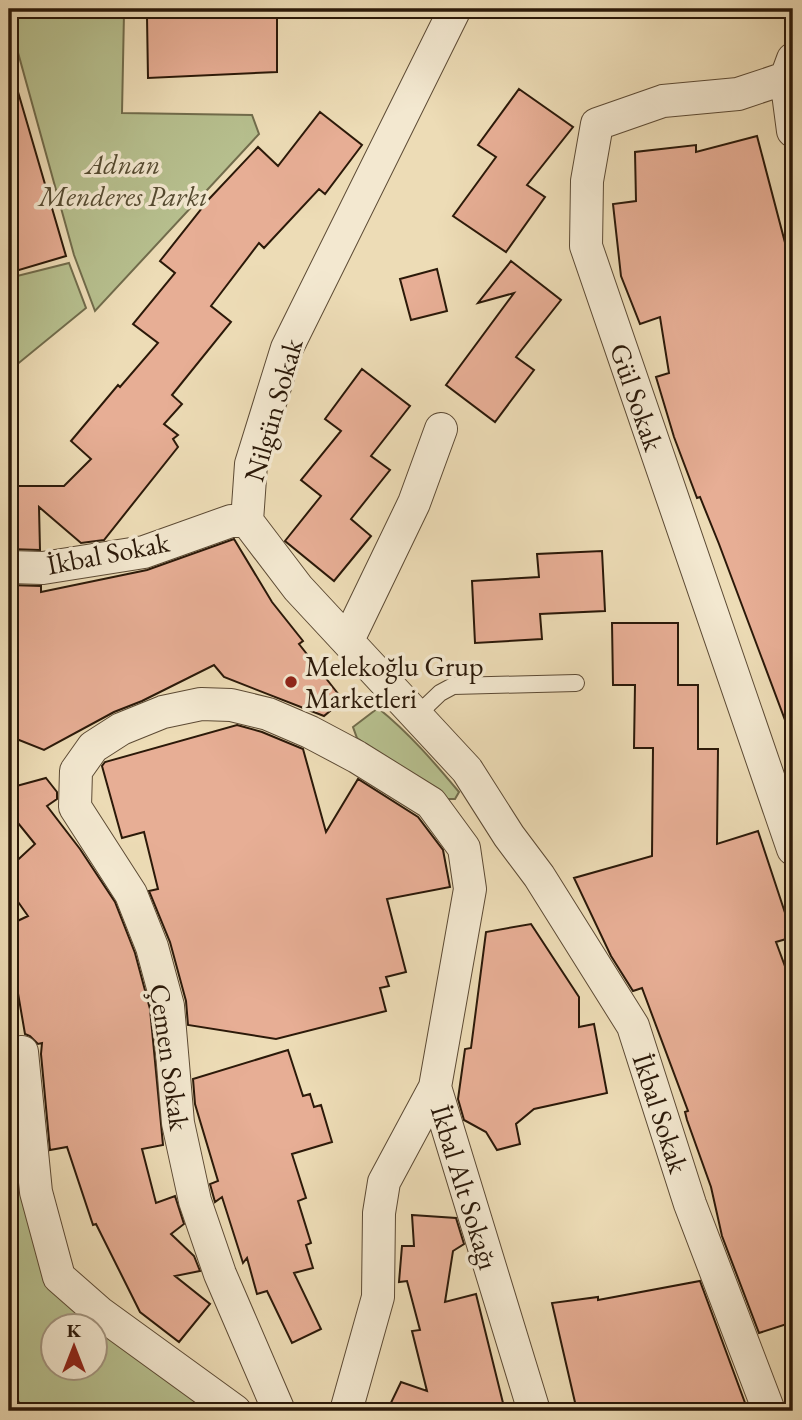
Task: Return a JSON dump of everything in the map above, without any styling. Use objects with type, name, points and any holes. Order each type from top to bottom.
[{"type":"street","name":"Nilgün Sokak","points":[[455,9],[287,348],[251,464],[247,521],[298,588],[467,770],[507,832]]},
{"type":"street","points":[[790,68],[793,131]]},
{"type":"street","name":"Gül Sokak","points":[[790,68],[738,94],[663,101],[597,124],[587,181],[586,246],[793,849]]},
{"type":"street","points":[[348,639],[414,503],[441,429]]},
{"type":"street","name":"İkbal Sokak","points":[[9,567],[43,568],[144,552],[231,521],[247,521]]},
{"type":"street","name":"Çemen Sokak","points":[[279,1411],[220,1274],[195,1201],[178,1124],[168,1006],[152,947],[131,894],[75,807],[76,771],[93,747],[121,729],[163,712],[201,704],[231,705],[268,714],[310,732],[431,803]]},
{"type":"street","name":"İkbal Alt Sokağı","points":[[431,803],[464,848],[470,889],[435,1087],[534,1411]]},
{"type":"street","name":"İkbal Sokak","points":[[507,832],[539,876],[633,1026],[690,1204],[769,1411]]},
{"type":"street","points":[[464,848],[507,832]]},
{"type":"street","points":[[22,1052],[36,1192],[59,1277],[100,1313],[235,1411]]},
{"type":"street","points":[[346,1411],[378,1297],[379,1213],[384,1182],[435,1087]]},
{"type":"lane","points":[[417,715],[440,692],[453,686],[576,683]]},
{"type":"green space","name":"Adnan Menderes Parkı","points":[[9,9],[86,9],[124,13],[122,113],[252,115],[259,134],[95,311],[74,255],[9,20]]},
{"type":"green space","points":[[69,263],[86,308],[9,371],[9,278]]},
{"type":"green space","points":[[378,708],[411,738],[450,781],[459,792],[455,799],[445,799],[357,738],[353,727]]},
{"type":"green space","points":[[9,996],[54,1282],[94,1312],[38,1312],[38,1382],[108,1382],[108,1323],[225,1411],[25,1411],[9,1387]]},
{"type":"building","points":[[147,17],[277,17],[277,72],[148,78]]},
{"type":"building","points":[[16,85],[66,256],[9,273],[9,86]]},
{"type":"building","points":[[519,89],[573,127],[527,185],[545,197],[506,252],[453,216],[496,157],[478,145]]},
{"type":"building","points":[[320,112],[362,145],[325,194],[319,189],[264,248],[259,243],[211,306],[231,322],[172,395],[182,404],[164,424],[178,435],[173,439],[178,447],[104,540],[81,543],[39,507],[40,550],[9,549],[9,486],[64,486],[91,459],[71,441],[158,343],[133,324],[175,273],[160,261],[210,198],[258,147],[278,166]]},
{"type":"building","points":[[757,136],[793,273],[793,736],[719,544],[700,497],[697,498],[674,437],[656,377],[669,373],[660,317],[640,324],[621,276],[613,204],[636,201],[635,152],[696,145],[696,152]]},
{"type":"building","points":[[511,261],[561,300],[516,357],[534,370],[495,422],[446,385],[514,293],[478,303]]},
{"type":"building","points":[[437,269],[447,311],[411,320],[400,279]]},
{"type":"building","points":[[362,369],[410,406],[371,456],[390,470],[351,519],[371,536],[334,581],[285,541],[321,496],[301,480],[341,431],[325,419]]},
{"type":"building","points":[[234,539],[272,602],[303,641],[299,644],[343,700],[324,716],[224,677],[214,665],[114,712],[44,750],[9,736],[9,585],[41,586],[41,592],[147,570]]},
{"type":"building","points":[[602,551],[605,611],[540,614],[542,639],[475,643],[472,581],[539,577],[537,554]]},
{"type":"building","points":[[612,623],[678,623],[678,685],[698,685],[698,749],[718,749],[717,844],[758,831],[793,937],[776,942],[793,988],[793,1322],[759,1333],[722,1236],[711,1187],[687,1120],[685,1112],[688,1111],[642,988],[633,991],[611,956],[574,878],[652,856],[653,748],[634,748],[635,685],[613,685]]},
{"type":"building","points":[[237,725],[303,749],[326,832],[358,779],[418,817],[443,850],[450,887],[387,899],[406,972],[386,977],[389,986],[380,988],[386,1011],[276,1039],[188,1025],[186,1001],[170,942],[149,891],[158,889],[144,832],[122,838],[102,766],[105,762]]},
{"type":"building","points":[[46,778],[57,792],[57,799],[47,806],[115,902],[135,953],[150,1009],[163,1145],[142,1149],[156,1203],[175,1196],[184,1224],[171,1234],[194,1256],[200,1271],[175,1276],[210,1304],[179,1342],[140,1312],[96,1224],[93,1225],[67,1147],[50,1150],[42,1043],[38,1044],[25,1034],[9,941],[9,925],[28,916],[9,889],[9,868],[35,844],[9,812],[9,788]]},
{"type":"building","points":[[531,924],[579,997],[579,1027],[594,1024],[607,1093],[534,1109],[516,1124],[520,1144],[497,1150],[486,1132],[464,1120],[458,1099],[465,1049],[471,1048],[486,932]]},
{"type":"building","points":[[288,1050],[303,1096],[310,1094],[314,1107],[321,1105],[332,1142],[292,1154],[306,1198],[298,1201],[311,1243],[306,1245],[313,1268],[294,1273],[321,1329],[292,1343],[267,1291],[257,1294],[247,1258],[243,1263],[222,1197],[215,1202],[210,1184],[218,1181],[195,1104],[193,1079]]},
{"type":"building","points":[[412,1215],[456,1218],[464,1244],[453,1251],[445,1302],[476,1294],[505,1411],[387,1411],[401,1382],[427,1391],[412,1331],[420,1330],[407,1281],[399,1282],[402,1246],[414,1246]]},
{"type":"building","points":[[700,1281],[748,1411],[577,1411],[552,1303],[598,1297],[598,1300]]},
{"type":"place","name":"Melekoğlu Grup Marketleri","points":[[291,682]]}]
